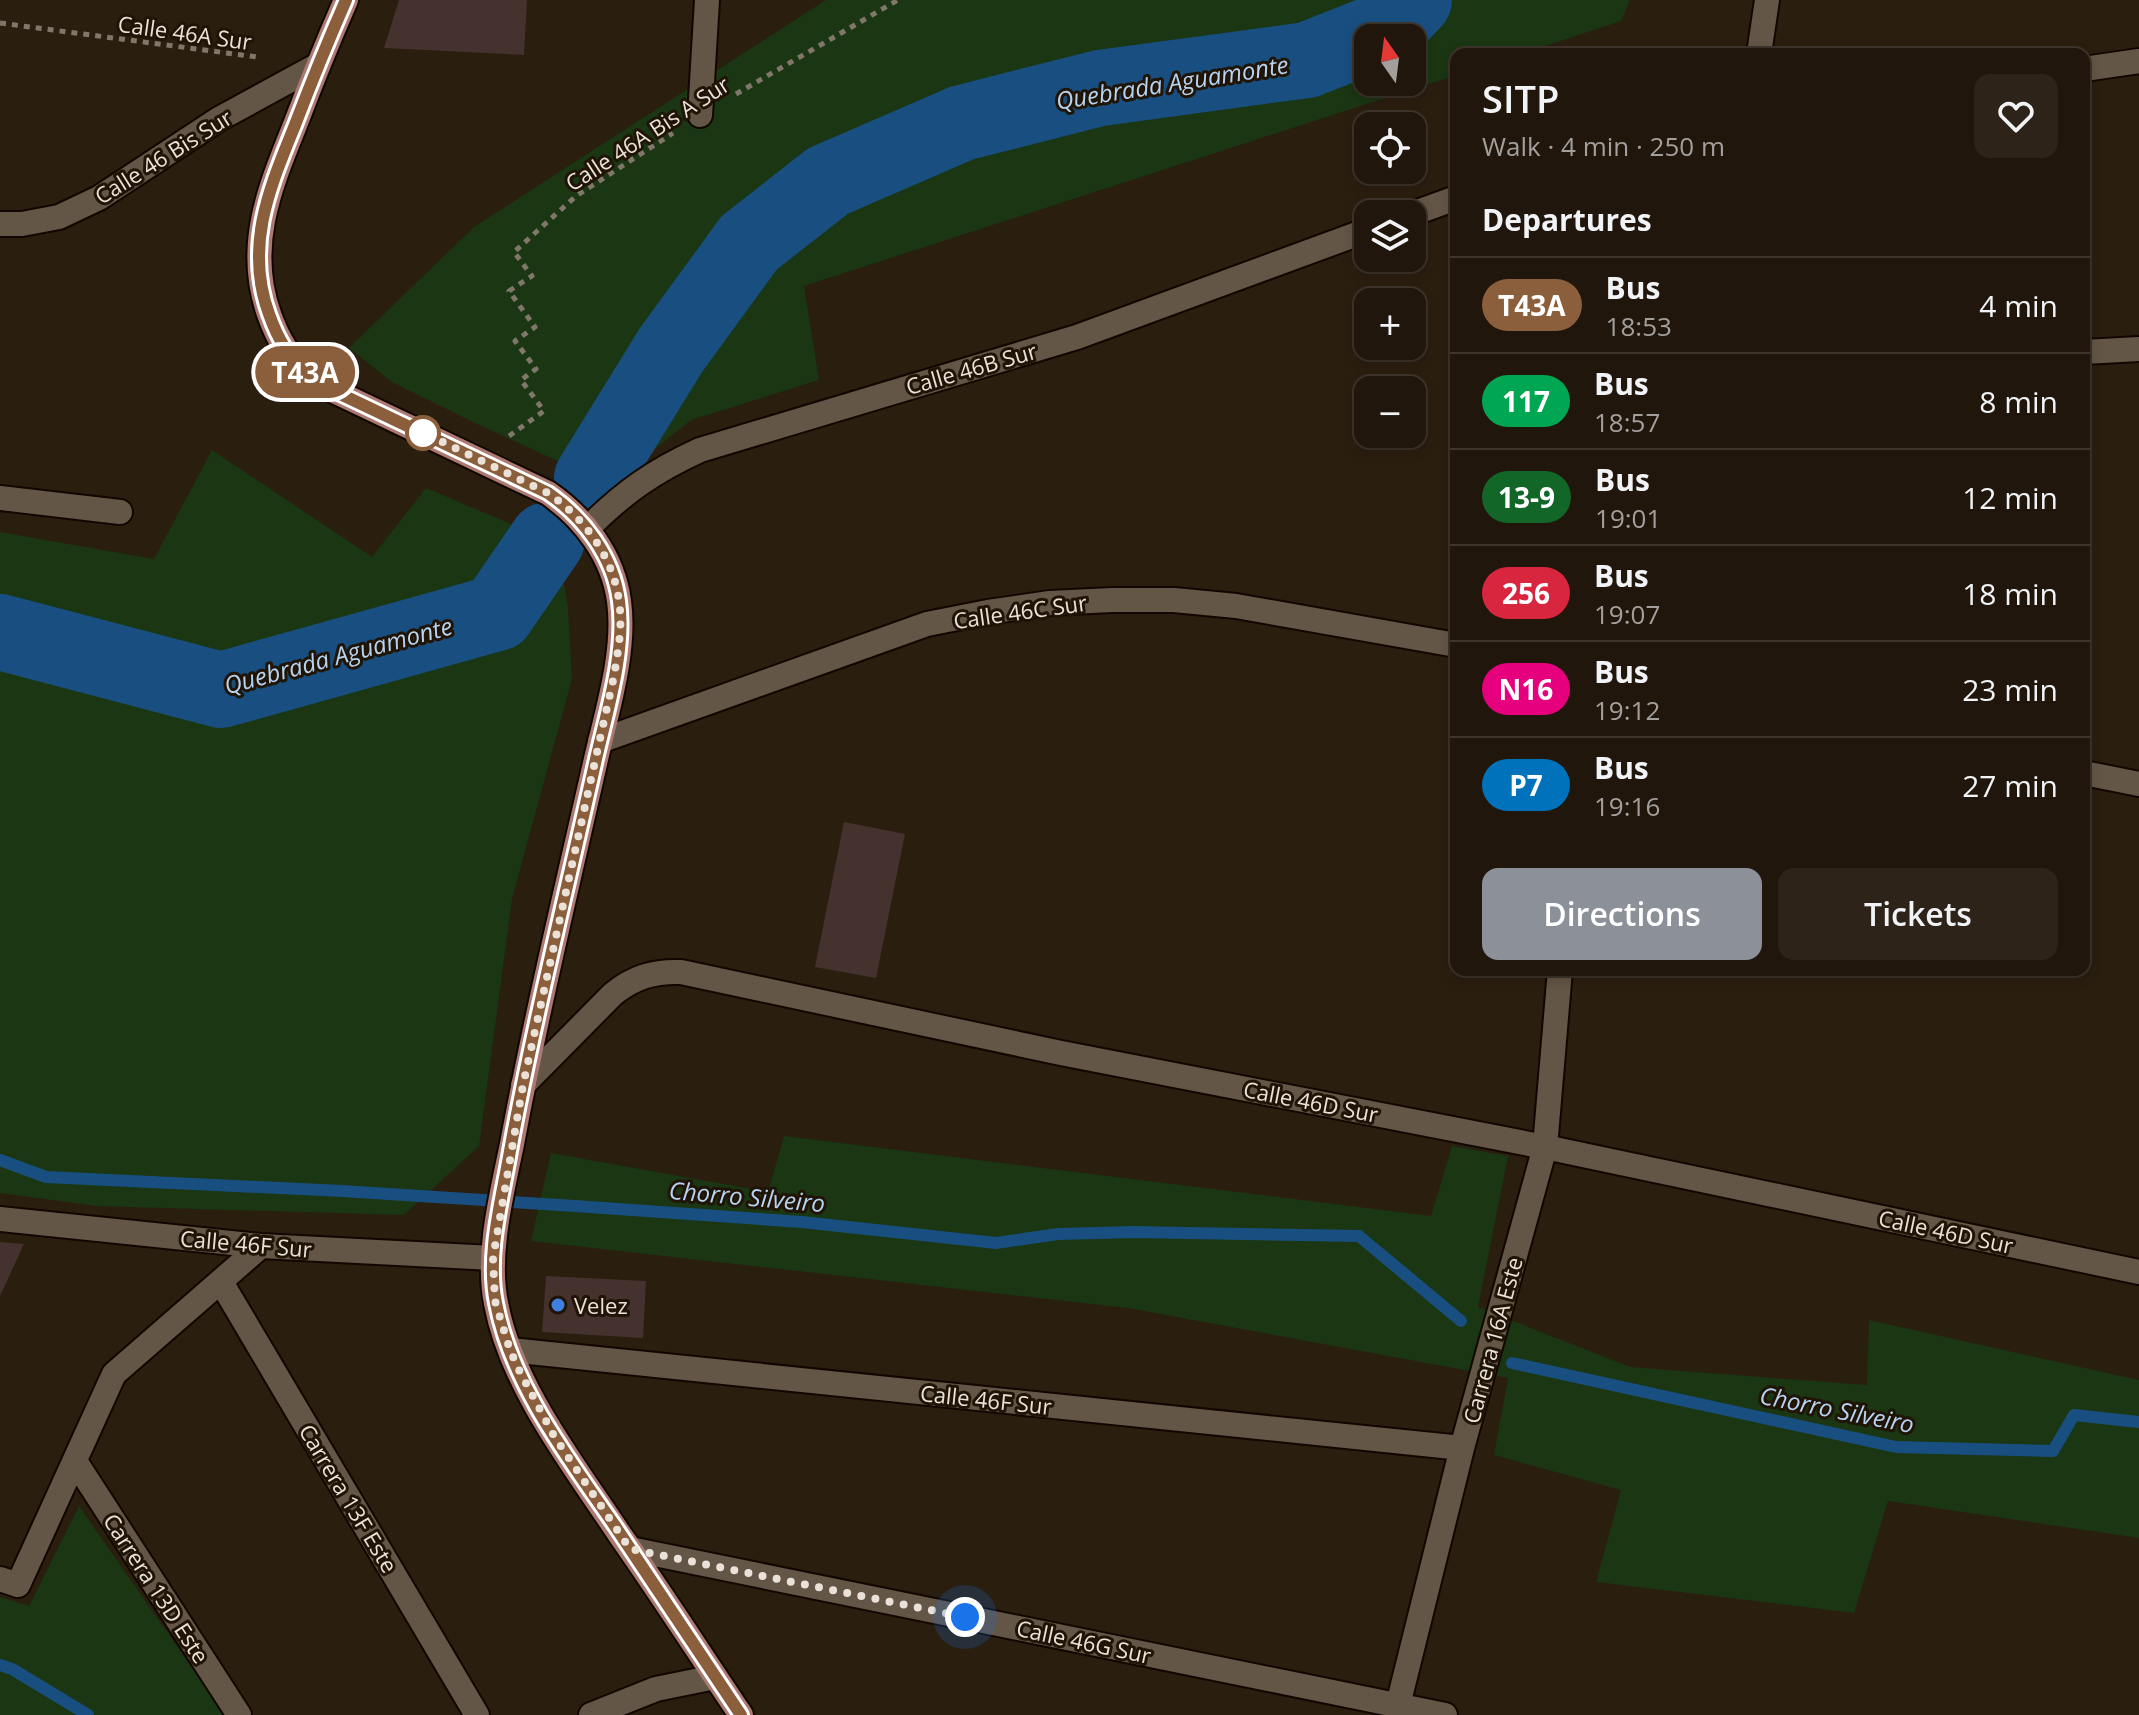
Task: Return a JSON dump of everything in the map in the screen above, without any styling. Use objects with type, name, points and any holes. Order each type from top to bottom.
[{"type":"main road","points":[[346,0],[271,185],[259,244],[258,272],[264,301],[288,353],[308,374],[334,391],[548,493],[567,506],[588,528],[609,564],[619,600],[620,637],[510,1154],[493,1258],[495,1301],[510,1350],[554,1436],[741,1715]]},
{"type":"street","points":[[700,115],[707,0]]},
{"type":"street","points":[[1760,48],[1767,0]]},
{"type":"street","points":[[2090,68],[2139,61]]},
{"type":"street","name":"Calle 46 Bis Sur","points":[[0,224],[22,224],[59,217],[99,198],[219,119],[318,65]]},
{"type":"street","points":[[1426,209],[1450,200]]},
{"type":"street","name":"Calle 46B Sur","points":[[588,528],[637,484],[700,450],[1077,337],[1354,235]]},
{"type":"street","points":[[2090,352],[2139,349]]},
{"type":"street","points":[[0,498],[120,512]]},
{"type":"street","name":"Calle 46C Sur","points":[[600,741],[927,624],[1050,603],[1174,600],[1236,606],[1450,644]]},
{"type":"street","points":[[2090,774],[2139,784]]},
{"type":"street","name":"Calle 46D Sur","points":[[523,1085],[623,986],[645,975],[681,972],[1061,1053],[1545,1147],[2139,1272]]},
{"type":"street","name":"Carrera 16A Este","points":[[1398,1705],[1462,1448],[1545,1147],[1559,976]]},
{"type":"street","name":"Calle 46F Sur","points":[[0,1219],[261,1246],[493,1258]]},
{"type":"street","points":[[9,1582],[75,1461],[114,1374],[261,1246]]},
{"type":"street","name":"Carrera 13F Este","points":[[221,1282],[477,1715]]},
{"type":"street","name":"Calle 46F Sur","points":[[510,1350],[1462,1448]]},
{"type":"street","name":"Carrera 13D Este","points":[[75,1461],[239,1715]]},
{"type":"street","name":"Calle 46G Sur","points":[[630,1549],[1445,1715]]},
{"type":"street","points":[[591,1715],[656,1689],[715,1677]]},
{"type":"path","name":"Calle 46A Bis A Sur","points":[[478,458],[544,411],[521,380],[536,369],[515,341],[535,327],[509,291],[532,276],[514,252],[576,196],[700,115],[898,0]]},
{"type":"path","name":"Calle 46A Sur","points":[[0,23],[257,57]]},
{"type":"green space","points":[[826,0],[1630,0],[1621,21],[1539,48],[1450,48],[1450,77],[1426,85],[1426,24],[1354,24],[1354,96],[1391,96],[804,286],[819,380],[691,420],[610,485],[392,382],[349,348],[474,227]]},
{"type":"green space","points":[[212,450],[372,557],[426,488],[537,535],[560,563],[568,607],[572,679],[512,899],[479,1146],[404,1215],[96,1206],[0,1193],[0,532],[154,559]]},
{"type":"green space","points":[[784,1136],[1431,1216],[1452,1146],[1508,1156],[1478,1307],[1630,1367],[1867,1385],[1869,1320],[2139,1380],[2139,1538],[1888,1501],[1854,1613],[1596,1582],[1621,1490],[1494,1455],[1508,1378],[1128,1308],[531,1241],[551,1153],[768,1192]]},
{"type":"green space","points":[[79,1506],[225,1715],[0,1715],[0,1597],[29,1606]]},
{"type":"building","points":[[399,0],[527,0],[524,55],[384,48]]},
{"type":"building","points":[[844,822],[905,834],[876,978],[815,967]]},
{"type":"building","points":[[0,1242],[24,1244],[0,1296]]},
{"type":"building","points":[[546,1276],[646,1281],[643,1338],[542,1332]]},
{"type":"waterway","name":"Quebrada Aguamonte","points":[[592,478],[671,350],[749,243],[828,181],[962,123],[1100,88],[1307,60],[1386,29],[1414,0]]},
{"type":"waterway","name":"Quebrada Aguamonte","points":[[0,632],[221,690],[497,613],[547,540]]},
{"type":"waterway","name":"Chorro Silveiro","points":[[0,1160],[46,1177],[575,1206],[802,1222],[996,1243],[1058,1234],[1134,1232],[1359,1236],[1461,1321]]},
{"type":"waterway","name":"Chorro Silveiro","points":[[1512,1363],[1896,1447],[2053,1451],[2074,1415],[2139,1422]]},
{"type":"waterway","points":[[0,1665],[12,1669],[88,1715]]},
{"type":"bus line","name":"T43A","points":[[346,0],[271,185],[259,244],[258,272],[264,301],[288,353],[308,374],[334,391],[548,493],[567,506],[588,528],[609,564],[619,600],[620,637],[614,676],[518,1108],[493,1258],[495,1301],[510,1350],[554,1436],[741,1715]]},
{"type":"place","name":"Velez","points":[[558,1305]]},
{"type":"route","points":[[423,433],[420,431],[548,493],[567,506],[588,528],[609,564],[619,600],[620,637],[614,676],[523,1085],[497,1229],[493,1258],[495,1301],[510,1350],[554,1436],[630,1549],[965,1617]]}]
